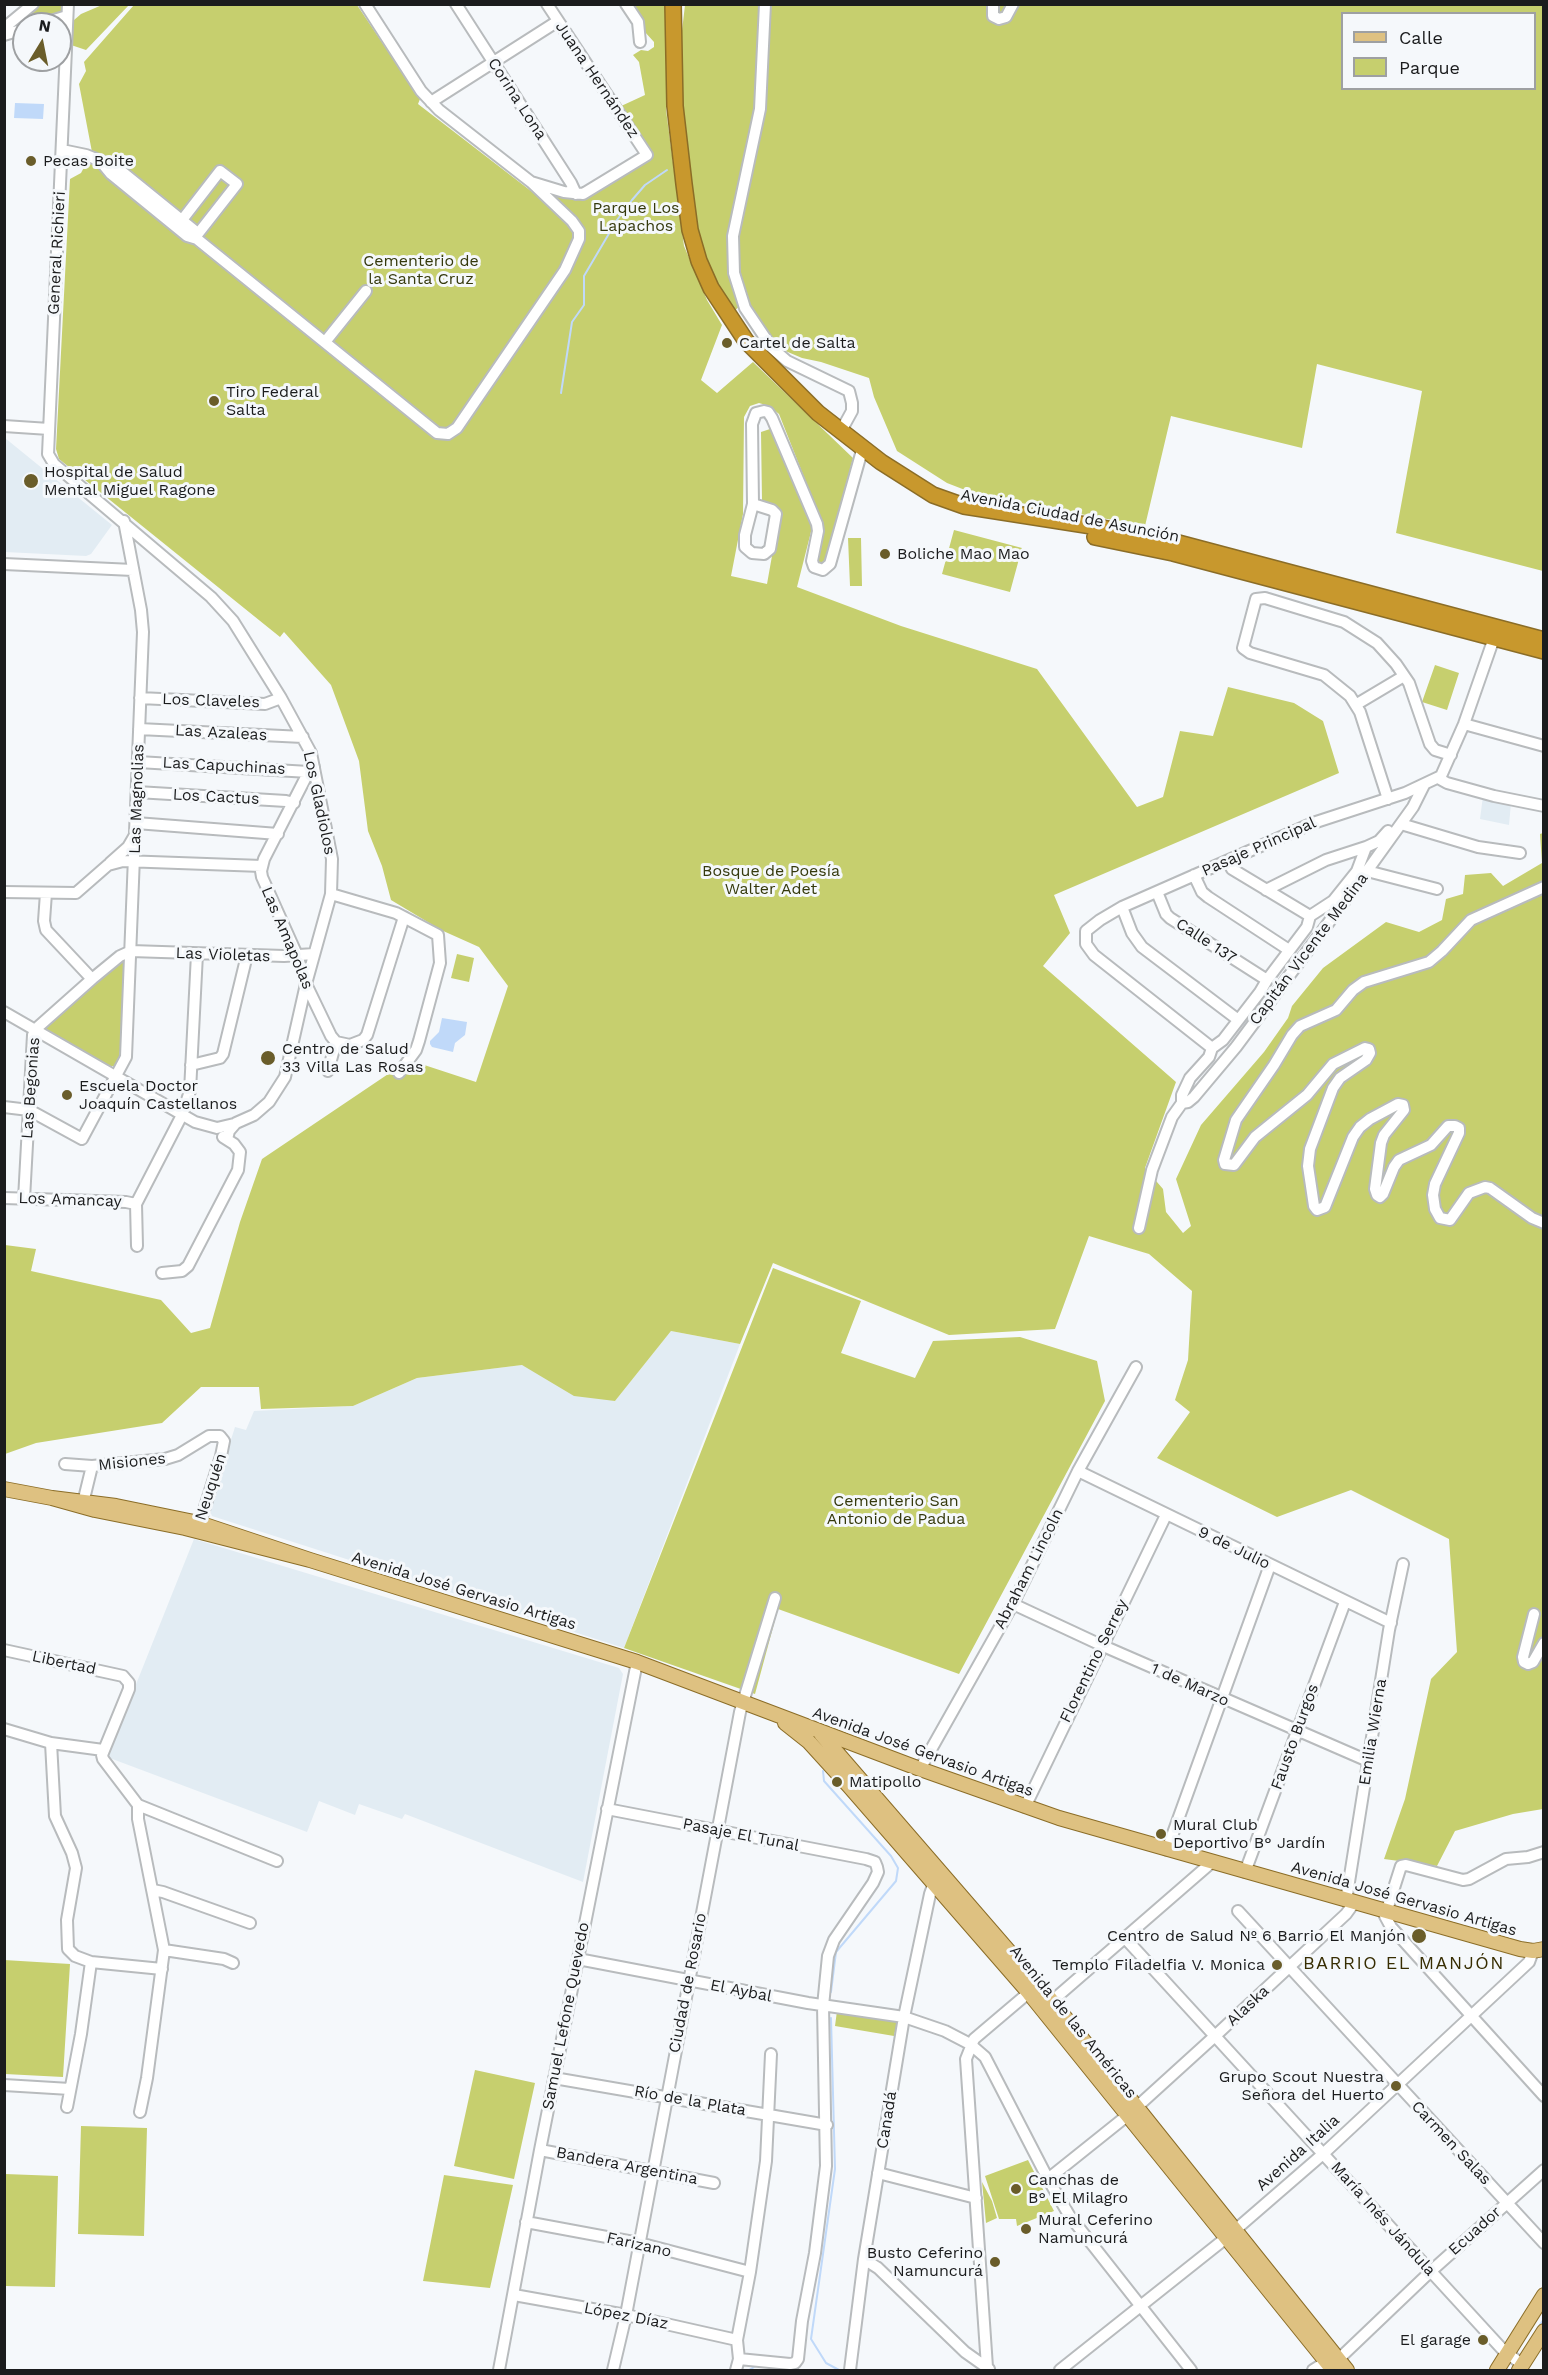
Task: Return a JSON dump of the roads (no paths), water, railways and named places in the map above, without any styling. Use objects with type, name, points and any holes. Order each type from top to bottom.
[{"type":"highway","points":[[673,5],[678,138],[690,230],[699,261],[722,308],[746,341],[818,413],[841,431]]},
{"type":"highway","name":"Avenida Ciudad de Asunción","points":[[841,431],[861,454],[914,495],[945,511],[1173,553],[1544,651]]},
{"type":"highway","name":"Avenida Ciudad de Asunción","points":[[841,431],[919,487],[933,495],[964,506],[1167,540],[1544,640]]},
{"type":"main road","name":"Avenida José Gervasio Artigas","points":[[4,1489],[83,1504],[164,1514],[198,1527],[637,1662],[1025,1807],[1350,1902],[1538,1950]]},
{"type":"main road","name":"Avenida de las Américas","points":[[769,1711],[809,1742],[939,1879]]},
{"type":"main road","name":"Avenida de las Américas","points":[[819,1731],[939,1879],[1034,1989],[1332,2363],[1347,2370]]},
{"type":"main road","name":"Avenida de las Américas","points":[[1034,1989],[1052,2001],[1133,2111]]},
{"type":"main road","points":[[1497,2370],[1544,2295]]},
{"type":"main road","points":[[1521,2368],[1544,2331]]},
{"type":"street","points":[[4,28],[33,4]]},
{"type":"street","points":[[62,150],[86,155],[116,167],[182,220],[197,237],[437,433],[442,435],[453,432],[566,270],[579,239],[579,231],[572,221],[531,182],[431,102],[421,91],[365,4]]},
{"type":"street","name":"Corina Lona","points":[[456,4],[576,194]]},
{"type":"street","name":"Juana Hernández","points":[[547,4],[647,155],[588,192],[576,194]]},
{"type":"street","points":[[626,4],[638,22],[640,42]]},
{"type":"street","points":[[765,4],[760,109],[733,236],[734,273],[745,308],[772,348],[788,361],[849,391],[852,411],[841,431]]},
{"type":"street","points":[[993,4],[993,16],[999,20],[1006,17],[1013,4]]},
{"type":"street","points":[[431,102],[494,64],[558,21]]},
{"type":"street","name":"General Richieri","points":[[49,429],[65,72]]},
{"type":"street","points":[[102,163],[111,174],[187,236],[197,237]]},
{"type":"street","points":[[182,220],[220,171],[237,184],[197,237]]},
{"type":"street","points":[[531,182],[576,194]]},
{"type":"street","points":[[325,342],[366,291]]},
{"type":"street","points":[[753,504],[772,510],[776,514],[770,549],[764,554],[752,553],[745,547],[745,535],[753,504],[752,424],[756,413],[764,411],[768,412],[772,418],[817,524],[818,531],[812,561],[814,567],[823,570],[830,564],[861,454]]},
{"type":"street","points":[[4,426],[49,429]]},
{"type":"street","name":"Los Gladiolos","points":[[49,429],[48,447],[51,459],[124,521],[233,621],[281,698],[311,753],[312,770],[332,859],[331,894],[282,1084],[260,1110],[236,1123]]},
{"type":"street","name":"Las Magnolias","points":[[29,1110],[82,1139],[126,1057],[143,626],[124,521]]},
{"type":"street","points":[[4,564],[133,570]]},
{"type":"street","points":[[1388,799],[1357,704],[1324,675],[1246,651],[1242,643],[1256,599],[1264,598],[1344,622],[1377,643],[1404,676],[1413,694],[1430,744],[1435,750],[1451,755]]},
{"type":"street","points":[[1494,638],[1464,724],[1444,771],[1438,778],[1447,783],[1494,796],[1544,806]]},
{"type":"street","points":[[1357,704],[1404,676]]},
{"type":"street","name":"Los Claveles","points":[[140,698],[265,704],[281,698]]},
{"type":"street","points":[[1464,724],[1544,746]]},
{"type":"street","name":"Las Azaleas","points":[[139,729],[303,737]]},
{"type":"street","name":"Las Capuchinas","points":[[138,762],[312,770]]},
{"type":"street","points":[[108,865],[135,860],[262,866],[312,770]]},
{"type":"street","name":"Pasaje Principal","points":[[1212,1048],[1094,956],[1086,945],[1086,931],[1122,907],[1313,823],[1405,793],[1438,778]]},
{"type":"street","name":"Capitán Vicente Medina","points":[[1182,1103],[1188,1102],[1194,1096],[1236,1047],[1401,824],[1424,785]]},
{"type":"street","name":"Los Cactus","points":[[137,792],[294,803]]},
{"type":"street","name":"Capitán Vicente Medina","points":[[1139,1228],[1152,1170],[1168,1126],[1182,1103],[1182,1095],[1187,1083],[1209,1057],[1212,1048],[1223,1040],[1260,992],[1307,927],[1310,916],[1333,901],[1357,871],[1366,847],[1383,837],[1404,810],[1407,797],[1405,793]]},
{"type":"street","points":[[1401,824],[1478,847],[1520,853]]},
{"type":"street","points":[[4,892],[76,893],[128,847],[136,829],[278,834]]},
{"type":"street","points":[[1266,890],[1326,860],[1366,847]]},
{"type":"street","points":[[1227,861],[1232,869],[1310,916]]},
{"type":"street","name":"Las Amapolas","points":[[262,866],[262,877],[297,955],[306,984],[336,1042]]},
{"type":"street","points":[[1367,871],[1437,889]]},
{"type":"street","points":[[1194,876],[1202,892],[1208,897],[1289,950]]},
{"type":"street","points":[[1544,887],[1471,920],[1429,962],[1364,981],[1336,1010],[1300,1026],[1236,1120],[1224,1160],[1225,1164],[1234,1165],[1254,1137],[1307,1095],[1333,1064],[1365,1048],[1369,1049],[1370,1053],[1366,1059],[1340,1078],[1333,1088],[1310,1149],[1308,1166],[1314,1206],[1317,1210],[1325,1206],[1353,1137],[1360,1127],[1398,1104],[1403,1105],[1404,1110],[1383,1136],[1381,1143],[1375,1189],[1377,1195],[1380,1197],[1383,1194],[1399,1160],[1431,1145],[1448,1126],[1455,1126],[1459,1128],[1459,1134],[1435,1184],[1433,1195],[1440,1218],[1450,1220],[1469,1193],[1485,1187],[1490,1188],[1532,1218],[1544,1223]]},
{"type":"street","name":"Calle 137","points":[[1156,892],[1170,918],[1267,980]]},
{"type":"street","points":[[46,893],[44,921],[46,930],[92,979]]},
{"type":"street","points":[[331,894],[404,917],[436,932],[441,957],[416,1050],[399,1073]]},
{"type":"street","points":[[1122,907],[1132,933],[1142,947],[1237,1019]]},
{"type":"street","points":[[328,1071],[336,1042],[350,1045],[363,1040],[371,1025],[404,917]]},
{"type":"street","name":"Las Violetas","points":[[131,951],[247,956],[314,954]]},
{"type":"street","name":"Las Begonias","points":[[24,1199],[32,1038],[36,1030],[92,979],[120,956],[131,951]]},
{"type":"street","points":[[137,1246],[136,1204],[182,1115],[190,1090],[197,954]]},
{"type":"street","points":[[191,1065],[220,1058],[223,1054],[247,956]]},
{"type":"street","name":"Las Amapolas","points":[[300,1010],[308,1007],[317,1008]]},
{"type":"street","points":[[4,1012],[227,1139],[240,1152],[238,1170],[185,1269],[162,1273]]},
{"type":"street","points":[[4,1107],[29,1110]]},
{"type":"street","points":[[202,1125],[217,1128],[236,1123]]},
{"type":"street","points":[[227,1139],[229,1131],[236,1123]]},
{"type":"street","name":"Los Amancay","points":[[4,1198],[136,1204]]},
{"type":"street","name":"Abraham Lincoln","points":[[920,1769],[1013,1604],[1078,1471],[1136,1366]]},
{"type":"street","name":"Misiones","points":[[65,1464],[92,1466],[173,1457],[212,1435],[220,1436],[224,1443]]},
{"type":"street","name":"Neuquén","points":[[198,1527],[224,1443]]},
{"type":"street","points":[[83,1504],[92,1466]]},
{"type":"street","name":"9 de Julio","points":[[1078,1471],[1391,1623]]},
{"type":"street","name":"Florentino Serrey","points":[[1025,1807],[1101,1645],[1166,1515]]},
{"type":"street","name":"Emilia Wierna","points":[[1350,1902],[1368,1761],[1403,1564]]},
{"type":"street","points":[[1167,1850],[1270,1565]]},
{"type":"street","name":"Ciudad de Rosario","points":[[613,2370],[626,2315],[743,1701],[775,1599]]},
{"type":"street","name":"Fausto Burgos","points":[[1245,1872],[1345,1602]]},
{"type":"street","name":"1 de Marzo","points":[[1013,1604],[1297,1732],[1368,1761]]},
{"type":"street","points":[[1534,1614],[1523,1657],[1524,1662],[1528,1664],[1533,1662],[1544,1643]]},
{"type":"street","name":"Libertad","points":[[4,1650],[128,1679],[129,1689],[103,1750]]},
{"type":"street","name":"Samuel Lefone Quevedo","points":[[502,2370],[526,2222],[637,1662]]},
{"type":"street","points":[[4,1729],[51,1743],[103,1750],[103,1760],[138,1805],[277,1861]]},
{"type":"street","points":[[51,1743],[55,1816],[76,1868],[67,1920],[68,1949],[75,1956],[91,1962],[162,1969]]},
{"type":"street","points":[[138,1805],[138,1819],[164,1950],[140,2112]]},
{"type":"street","name":"Pasaje El Tunal","points":[[607,1809],[866,1858],[875,1862],[878,1872],[876,1877],[830,1947],[823,2006]]},
{"type":"street","points":[[1544,1852],[1528,1857],[1506,1859],[1470,1879],[1463,1880],[1406,1865],[1401,1866],[1386,1912],[1387,1922],[1391,1927],[1544,2096]]},
{"type":"street","points":[[1052,2001],[1211,1863]]},
{"type":"street","name":"Canadá","points":[[850,2370],[864,2259],[904,2017],[930,1894],[939,1879]]},
{"type":"street","points":[[153,1890],[250,1923]]},
{"type":"street","name":"Alaska","points":[[1048,2179],[1133,2111],[1215,2036],[1347,1914],[1350,1902]]},
{"type":"street","name":"Carmen Salas","points":[[1238,1911],[1544,2243]]},
{"type":"street","name":"María Inés Jándula","points":[[1125,1938],[1430,2272],[1521,2368]]},
{"type":"street","points":[[164,1950],[224,1959],[233,1963]]},
{"type":"street","name":"Avenida Italia","points":[[1060,2370],[1231,2234],[1323,2154],[1472,2018],[1529,1962],[1538,1950]]},
{"type":"street","name":"El Aybal","points":[[578,1959],[823,2006],[868,2010],[904,2017],[945,2031],[970,2044]]},
{"type":"street","points":[[67,2107],[81,2034],[91,1962]]},
{"type":"street","points":[[989,2369],[966,2059],[970,2044],[1034,1989]]},
{"type":"street","points":[[739,2359],[790,2364],[795,2363],[798,2359],[802,2320],[824,2186],[827,2125],[823,2006]]},
{"type":"street","points":[[970,2044],[985,2057],[1048,2179],[1077,2226],[1191,2370]]},
{"type":"street","points":[[736,2370],[739,2359],[737,2340],[750,2272],[766,2161],[771,2054]]},
{"type":"street","name":"Río de la Plata","points":[[554,2078],[827,2125]]},
{"type":"street","points":[[4,2085],[70,2089]]},
{"type":"street","name":"Bandera Argentina","points":[[540,2150],[714,2183]]},
{"type":"street","name":"Ecuador","points":[[1314,2370],[1332,2363],[1343,2355],[1430,2272],[1544,2170]]},
{"type":"street","points":[[878,2173],[976,2198]]},
{"type":"street","name":"Farizano","points":[[526,2222],[639,2243],[750,2272]]},
{"type":"street","points":[[864,2259],[878,2268],[965,2352],[989,2369]]},
{"type":"street","name":"López Díaz","points":[[514,2295],[626,2315],[737,2340]]},
{"type":"water","points":[[15,103],[44,104],[43,119],[14,118]]},
{"type":"water","points":[[442,1018],[467,1022],[465,1035],[455,1043],[453,1052],[432,1047],[430,1044],[439,1032]]},
{"type":"waterway","points":[[561,393],[572,322],[584,305],[584,276],[617,220],[632,200],[645,185],[667,170]]},
{"type":"waterway","points":[[823,1771],[824,1781],[891,1856],[898,1868],[896,1881],[836,1952],[831,1992]]},
{"type":"waterway","points":[[831,2018],[835,2169],[811,2339],[826,2363],[839,2370]]},
{"type":"waterway","points":[[1537,2329],[1544,2319]]},
{"type":"waterway","points":[[749,2370],[756,2366]]},
{"type":"waterway","points":[[771,2367],[797,2370]]},
{"type":"place","name":"Pecas Boite","points":[[31,161]]},
{"type":"place","name":"Cartel de Salta","points":[[727,343]]},
{"type":"place","name":"Tiro Federal Salta","points":[[214,401]]},
{"type":"place","name":"Hospital de Salud Mental Miguel Ragone","points":[[31,481]]},
{"type":"place","name":"Boliche Mao Mao","points":[[885,554]]},
{"type":"place","name":"Centro de Salud 33 Villa Las Rosas","points":[[268,1058]]},
{"type":"place","name":"Escuela Doctor Joaquín Castellanos","points":[[67,1095]]},
{"type":"place","name":"Matipollo","points":[[837,1782]]},
{"type":"place","name":"Mural Club Deportivo B° Jardín","points":[[1161,1834]]},
{"type":"place","name":"Centro de Salud Nº 6 Barrio El Manjón","points":[[1419,1936]]},
{"type":"place","name":"Templo Filadelfia V. Monica","points":[[1277,1965]]},
{"type":"place","name":"Grupo Scout Nuestra Señora del Huerto","points":[[1396,2086]]},
{"type":"place","name":"Canchas de B° El Milagro","points":[[1016,2189]]},
{"type":"place","name":"Mural Ceferino Namuncurá","points":[[1026,2229]]},
{"type":"place","name":"Busto Ceferino Namuncurá","points":[[995,2262]]},
{"type":"place","name":"El garage","points":[[1483,2340]]},
{"type":"district","name":"BARRIO EL MANJÓN","points":[[1404,1964]]},
{"type":"park label","name":"Parque Los Lapachos","points":[[636,217]]},
{"type":"park label","name":"Cementerio de la Santa Cruz","points":[[421,270]]},
{"type":"park label","name":"Bosque de Poesía Walter Adet","points":[[771,880]]},
{"type":"park label","name":"Cementerio San Antonio de Padua","points":[[896,1510]]}]
